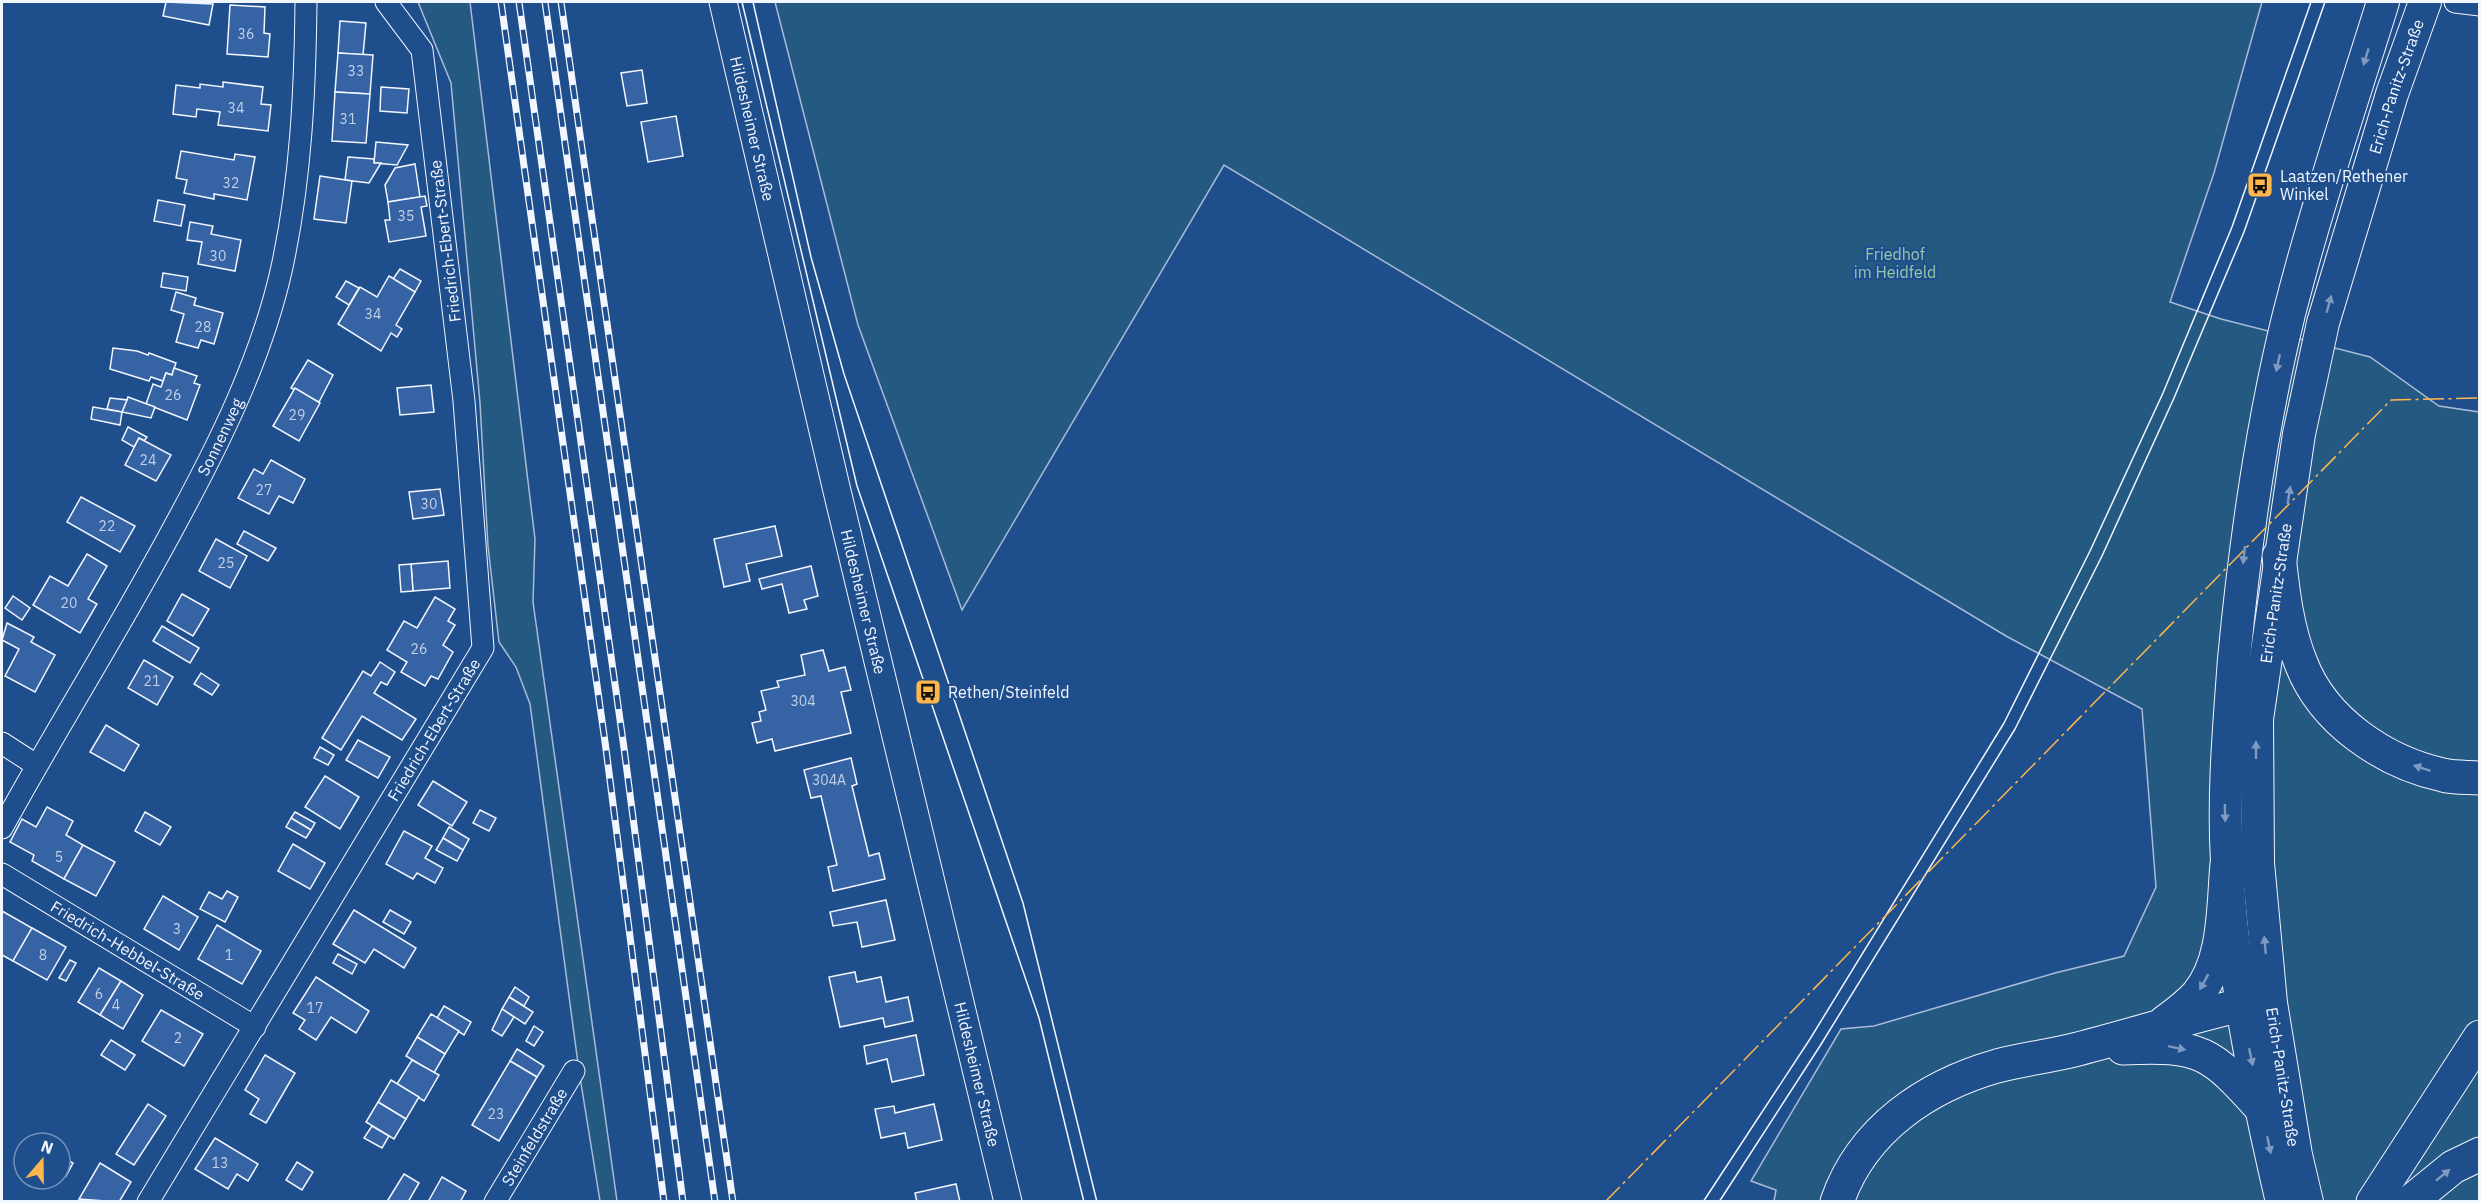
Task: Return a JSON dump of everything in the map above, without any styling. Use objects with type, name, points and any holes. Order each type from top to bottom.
[{"type":"main road","name":"Erich-Panitz-Straße","points":[[2307,1202],[2256,1004],[2227,864],[2225,804],[2230,706],[2244,548],[2265,427],[2289,316],[2313,225],[2383,2]]},
{"type":"main road","name":"Erich-Panitz-Straße","points":[[2280,1191],[2262,1109],[2256,1004],[2257,719],[2279,556],[2299,434],[2324,323],[2389,105],[2425,2]]},
{"type":"main road","points":[[2279,556],[2286,610],[2301,665],[2328,709],[2356,734],[2394,759],[2444,775],[2480,778]]},
{"type":"main road","points":[[2161,1024],[2198,994],[2211,971],[2220,941],[2227,864]]},
{"type":"main road","points":[[1837,1202],[1861,1155],[1885,1126],[1918,1099],[1952,1081],[1997,1066],[2077,1049],[2161,1024],[2256,1004]]},
{"type":"main road","points":[[2373,1202],[2480,1037]]},
{"type":"main road","points":[[2077,1049],[2166,1046],[2196,1052],[2218,1062],[2262,1109]]},
{"type":"main road","points":[[2410,1202],[2453,1167],[2480,1154]]},
{"type":"street","name":"Sonnenweg","points":[[2,828],[36,765],[134,602],[222,439],[257,348],[282,269],[298,176],[305,103],[306,2]]},
{"type":"street","name":"Friedrich-Ebert-Straße","points":[[148,1202],[483,648],[464,401],[422,50],[386,2]]},
{"type":"street","name":"Hildesheimer Straße","points":[[723,2],[837,491],[1008,1202]]},
{"type":"street","points":[[2455,2],[2480,5]]},
{"type":"street","points":[[2,743],[36,765]]},
{"type":"street","name":"Friedrich-Hebbel-Straße","points":[[2,874],[255,1027]]},
{"type":"street","name":"Steinfeldstraße","points":[[495,1202],[574,1071]]},
{"type":"green space","points":[[418,2],[470,2],[535,539],[533,602],[617,1201],[600,1201],[579,1071],[530,704],[516,667],[499,642],[488,546],[480,403],[451,83]]},
{"type":"green space","name":"Friedhof im Heidfeld","points":[[775,2],[2262,2],[2214,173],[2170,302],[2221,319],[2370,357],[2439,406],[2479,412],[2479,1201],[1774,1201],[1776,1190],[1751,1181],[1841,1029],[1874,1026],[2055,973],[2124,956],[2156,887],[2142,709],[2006,636],[1224,165],[962,610],[858,325]]},
{"type":"building","points":[[166,2],[213,4],[209,25],[163,16]]},
{"type":"building","points":[[230,5],[265,7],[264,33],[270,34],[268,57],[227,54]]},
{"type":"building","points":[[340,21],[366,23],[363,55],[338,53]]},
{"type":"building","points":[[338,53],[373,55],[370,94],[335,92]]},
{"type":"building","points":[[642,70],[647,103],[627,106],[621,73]]},
{"type":"building","points":[[223,82],[263,87],[261,104],[271,105],[268,131],[218,125],[220,112],[197,109],[196,117],[173,114],[176,85],[200,88],[200,84],[223,87]]},
{"type":"building","points":[[381,87],[409,89],[407,113],[380,111]]},
{"type":"building","points":[[335,92],[370,94],[366,143],[332,141]]},
{"type":"building","points":[[676,116],[683,156],[648,162],[641,122]]},
{"type":"building","points":[[376,142],[408,145],[397,165],[374,163]]},
{"type":"building","points":[[181,151],[234,160],[235,154],[255,157],[247,200],[214,194],[214,199],[184,193],[187,180],[176,178]]},
{"type":"building","points":[[348,157],[374,159],[374,163],[381,163],[369,183],[345,180]]},
{"type":"building","points":[[415,164],[420,197],[388,202],[385,185],[395,168]]},
{"type":"building","points":[[320,176],[352,181],[346,223],[314,219]]},
{"type":"building","points":[[425,196],[427,206],[421,207],[426,236],[389,242],[385,220],[390,220],[388,202]]},
{"type":"building","points":[[158,200],[185,205],[181,226],[154,221]]},
{"type":"building","points":[[190,222],[213,226],[211,234],[241,240],[235,271],[198,264],[202,242],[187,240]]},
{"type":"building","points":[[400,269],[421,281],[415,292],[393,279]]},
{"type":"building","points":[[163,273],[188,277],[186,291],[161,287]]},
{"type":"building","points":[[389,276],[415,292],[396,325],[402,329],[397,337],[391,333],[381,351],[338,324],[360,287],[377,297]]},
{"type":"building","points":[[346,281],[359,288],[349,305],[336,297]]},
{"type":"building","points":[[176,292],[196,298],[194,305],[223,313],[214,344],[201,340],[198,348],[176,342],[184,314],[171,310]]},
{"type":"building","points":[[113,348],[148,355],[149,353],[176,363],[172,375],[166,373],[163,381],[151,377],[149,381],[110,369]]},
{"type":"building","points":[[308,360],[333,375],[319,402],[291,388]]},
{"type":"building","points":[[174,368],[197,376],[194,383],[200,385],[187,420],[146,404],[153,384],[161,387],[166,373],[172,375]]},
{"type":"building","points":[[431,385],[434,412],[400,415],[397,388]]},
{"type":"building","points":[[295,388],[320,403],[299,441],[273,426]]},
{"type":"building","points":[[128,397],[155,407],[151,418],[122,412]]},
{"type":"building","points":[[110,398],[127,400],[122,412],[107,409]]},
{"type":"building","points":[[93,407],[122,412],[120,425],[91,419]]},
{"type":"building","points":[[128,427],[147,437],[144,441],[139,438],[134,447],[122,440]]},
{"type":"building","points":[[139,438],[171,455],[156,481],[125,465]]},
{"type":"building","points":[[271,460],[305,479],[293,503],[279,496],[269,514],[238,498],[254,469],[263,474]]},
{"type":"building","points":[[440,489],[444,515],[413,519],[409,492]]},
{"type":"building","points":[[81,497],[135,526],[120,552],[67,522]]},
{"type":"building","points":[[775,526],[782,556],[746,564],[750,581],[724,587],[714,539]]},
{"type":"building","points":[[244,531],[276,548],[268,561],[237,544]]},
{"type":"building","points":[[216,539],[247,556],[230,588],[199,571]]},
{"type":"building","points":[[87,554],[107,566],[88,599],[97,604],[80,633],[33,605],[50,576],[68,586]]},
{"type":"building","points":[[448,561],[450,588],[413,591],[411,564]]},
{"type":"building","points":[[411,564],[413,591],[401,592],[399,565]]},
{"type":"building","points":[[811,566],[818,596],[804,600],[807,609],[789,613],[782,584],[762,589],[759,579]]},
{"type":"building","points":[[182,594],[209,609],[193,636],[167,621]]},
{"type":"building","points":[[13,596],[30,608],[22,620],[5,608]]},
{"type":"building","points":[[435,597],[455,609],[448,621],[455,625],[443,645],[453,652],[438,679],[431,676],[425,686],[401,672],[407,662],[387,650],[404,621],[417,628]]},
{"type":"building","points":[[7,623],[34,637],[31,642],[55,655],[35,692],[5,676],[19,649],[2,640]]},
{"type":"building","points":[[162,626],[199,648],[190,663],[153,641]]},
{"type":"building","points":[[823,650],[829,671],[845,667],[851,690],[841,692],[851,733],[775,751],[772,739],[757,743],[752,723],[761,721],[759,712],[766,710],[761,691],[779,687],[777,681],[805,675],[801,655]]},
{"type":"building","points":[[144,660],[173,677],[157,705],[128,688]]},
{"type":"building","points":[[380,662],[395,672],[387,685],[381,682],[374,693],[416,719],[402,740],[362,716],[341,750],[322,738],[363,671],[371,676]]},
{"type":"building","points":[[201,673],[219,685],[212,695],[194,684]]},
{"type":"building","points":[[106,725],[139,745],[124,771],[90,752]]},
{"type":"building","points":[[358,740],[390,757],[378,778],[346,760]]},
{"type":"building","points":[[320,747],[334,755],[328,765],[314,758]]},
{"type":"building","points":[[851,758],[857,784],[852,786],[869,856],[879,853],[885,879],[833,891],[828,867],[837,865],[821,796],[811,798],[804,770]]},
{"type":"building","points":[[325,776],[359,797],[340,829],[305,807]]},
{"type":"building","points":[[433,781],[467,802],[452,826],[418,805]]},
{"type":"building","points":[[47,807],[73,821],[66,835],[83,845],[64,879],[32,861],[34,855],[10,842],[22,819],[36,827]]},
{"type":"building","points":[[480,810],[496,818],[489,831],[473,823]]},
{"type":"building","points":[[145,812],[171,827],[160,845],[135,831]]},
{"type":"building","points":[[295,812],[315,823],[311,830],[291,818]]},
{"type":"building","points":[[291,818],[311,830],[306,838],[286,827]]},
{"type":"building","points":[[449,827],[469,839],[463,850],[443,838]]},
{"type":"building","points":[[404,831],[432,846],[425,858],[443,868],[435,883],[417,873],[413,879],[386,864]]},
{"type":"building","points":[[443,838],[463,850],[457,861],[436,850]]},
{"type":"building","points":[[293,844],[325,863],[310,889],[278,871]]},
{"type":"building","points":[[83,845],[115,862],[96,896],[64,879]]},
{"type":"building","points":[[227,891],[238,897],[225,922],[200,909],[209,892],[222,899]]},
{"type":"building","points":[[163,896],[198,917],[179,950],[144,929]]},
{"type":"building","points":[[886,900],[895,940],[862,947],[857,922],[833,926],[830,912]]},
{"type":"building","points":[[354,910],[416,948],[404,968],[374,949],[365,963],[333,944]]},
{"type":"building","points":[[390,910],[411,922],[404,934],[383,922]]},
{"type":"building","points":[[2,911],[32,928],[13,961],[2,955]]},
{"type":"building","points":[[217,925],[261,951],[242,984],[198,959]]},
{"type":"building","points":[[32,928],[66,947],[47,980],[13,961]]},
{"type":"building","points":[[338,954],[357,964],[352,974],[333,963]]},
{"type":"building","points":[[70,960],[76,963],[66,981],[59,978]]},
{"type":"building","points":[[99,968],[121,981],[100,1015],[78,1002]]},
{"type":"building","points":[[855,972],[857,982],[881,977],[886,1002],[908,997],[913,1021],[885,1027],[883,1018],[840,1027],[829,977]]},
{"type":"building","points":[[316,977],[369,1011],[356,1033],[331,1017],[316,1040],[299,1029],[305,1020],[293,1013]]},
{"type":"building","points":[[121,981],[143,995],[123,1029],[100,1015]]},
{"type":"building","points":[[515,987],[529,997],[524,1006],[509,997]]},
{"type":"building","points":[[509,997],[533,1012],[525,1024],[502,1009]]},
{"type":"building","points":[[444,1006],[471,1022],[464,1035],[437,1018]]},
{"type":"building","points":[[502,1009],[514,1017],[502,1036],[492,1030]]},
{"type":"building","points":[[161,1010],[203,1034],[184,1066],[142,1041]]},
{"type":"building","points":[[431,1014],[459,1031],[445,1054],[417,1037]]},
{"type":"building","points":[[534,1026],[543,1032],[534,1046],[526,1041]]},
{"type":"building","points":[[916,1035],[924,1075],[892,1082],[887,1059],[867,1064],[864,1046]]},
{"type":"building","points":[[417,1037],[445,1054],[434,1073],[406,1056]]},
{"type":"building","points":[[111,1040],[135,1055],[125,1070],[101,1055]]},
{"type":"building","points":[[517,1049],[544,1066],[537,1077],[510,1061]]},
{"type":"building","points":[[265,1055],[295,1073],[266,1123],[250,1114],[259,1099],[245,1090]]},
{"type":"building","points":[[412,1060],[439,1075],[424,1101],[397,1084]]},
{"type":"building","points":[[510,1061],[537,1077],[499,1141],[472,1125]]},
{"type":"building","points":[[391,1080],[419,1097],[406,1119],[378,1102]]},
{"type":"building","points":[[378,1102],[406,1119],[394,1139],[366,1122]]},
{"type":"building","points":[[148,1104],[166,1116],[134,1165],[116,1154]]},
{"type":"building","points":[[934,1104],[942,1140],[908,1148],[905,1133],[881,1138],[875,1109],[894,1106],[895,1113]]},
{"type":"building","points":[[372,1126],[389,1136],[382,1148],[364,1138]]},
{"type":"building","points":[[215,1138],[258,1164],[248,1181],[237,1174],[228,1189],[195,1169]]},
{"type":"building","points":[[297,1162],[313,1172],[302,1190],[286,1180]]},
{"type":"building","points":[[100,1163],[131,1182],[119,1202],[79,1199]]},
{"type":"building","points":[[404,1174],[419,1183],[408,1202],[390,1202],[388,1200]]},
{"type":"building","points":[[442,1177],[466,1191],[460,1202],[428,1202]]},
{"type":"building","points":[[956,1184],[960,1202],[917,1202],[915,1193]]},
{"type":"tram line","points":[[742,2],[857,486],[1039,1018],[1084,1202]]},
{"type":"tram line","points":[[753,2],[811,257],[844,374],[1023,903],[1097,1202]]},
{"type":"tram line","points":[[1703,1202],[1810,1039],[2004,723],[2090,551],[2163,393],[2232,227],[2311,2]]},
{"type":"tram line","points":[[1719,1202],[1820,1046],[2015,729],[2102,556],[2174,398],[2244,232],[2325,2]]},
{"type":"railway","points":[[501,2],[606,749],[664,1202]]},
{"type":"railway","points":[[519,2],[624,748],[683,1202]]},
{"type":"railway","points":[[545,2],[715,1202]]},
{"type":"railway","points":[[561,2],[733,1202]]},
{"type":"power","points":[[1605,1202],[2391,400],[2480,398]]},
{"type":"place","name":"Laatzen/Rethener Winkel","points":[[2260,185]]},
{"type":"place","name":"Rethen/Steinfeld","points":[[928,692]]}]
